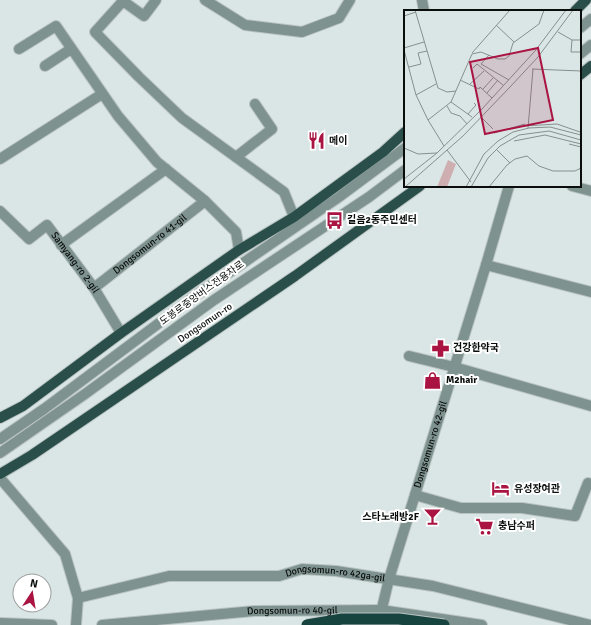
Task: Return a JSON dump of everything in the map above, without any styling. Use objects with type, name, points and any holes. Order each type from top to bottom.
[{"type":"highway","points":[[306,625],[342,619],[399,618],[444,625]]},
{"type":"main road","points":[[576,10],[586,0]]},
{"type":"main road","points":[[581,74],[591,66]]},
{"type":"main road","points":[[0,418],[23,406],[121,333],[239,250],[294,217],[383,152],[404,133]]},
{"type":"main road","name":"Dongsomun-ro","points":[[0,474],[32,455],[275,289],[419,187]]},
{"type":"street","points":[[156,0],[144,16],[123,1],[95,32],[182,118],[284,192],[294,217]]},
{"type":"street","points":[[205,0],[245,25],[302,32],[339,18],[350,0]]},
{"type":"street","points":[[422,0],[424,10]]},
{"type":"street","points":[[581,27],[591,19]]},
{"type":"street","points":[[19,49],[56,26],[118,116],[152,156],[206,201],[236,232],[239,250]]},
{"type":"street","points":[[581,53],[591,45]]},
{"type":"street","points":[[45,66],[71,49]]},
{"type":"street","points":[[0,159],[102,94]]},
{"type":"street","points":[[236,157],[272,129],[255,104]]},
{"type":"street","name":"도봉로중앙버스전용차로","points":[[0,439],[44,409],[198,294],[339,197],[404,149]]},
{"type":"street","points":[[61,245],[166,169]]},
{"type":"street","name":"도봉로중앙버스전용차로","points":[[0,453],[85,394],[214,300],[368,197],[404,171]]},
{"type":"street","name":"Dongsomun-ro 42-gil","points":[[378,625],[389,579],[486,265],[508,187]]},
{"type":"street","points":[[576,187],[591,191]]},
{"type":"street","name":"Dongsomun-ro 41-gil","points":[[94,288],[206,201]]},
{"type":"street","name":"Samyang-ro 2-gil","points":[[0,212],[29,239],[47,226],[94,288],[121,333]]},
{"type":"street","points":[[486,265],[591,292]]},
{"type":"street","points":[[410,356],[591,406]]},
{"type":"street","points":[[0,478],[65,554],[78,598],[76,625]]},
{"type":"street","points":[[415,495],[461,508],[522,508],[576,516],[588,483],[591,484]]},
{"type":"street","name":"Dongsomun-ro 42ga-gil","points":[[78,598],[169,576],[279,576],[302,569],[336,571],[433,586],[590,625]]},
{"type":"street","name":"Dongsomun-ro 40-gil","points":[[102,625],[254,610],[381,610],[482,625]]},
{"type":"street","points":[[0,624],[52,625]]},
{"type":"place","name":"메이","points":[[316,141]]},
{"type":"place","name":"길음2동주민센터","points":[[334,220]]},
{"type":"place","name":"건강한약국","points":[[440,348]]},
{"type":"place","name":"M2hair","points":[[433,380]]},
{"type":"place","name":"유성장여관","points":[[501,489]]},
{"type":"place","name":"스타노래방2F","points":[[432,517]]},
{"type":"place","name":"충남수퍼","points":[[485,526]]}]
